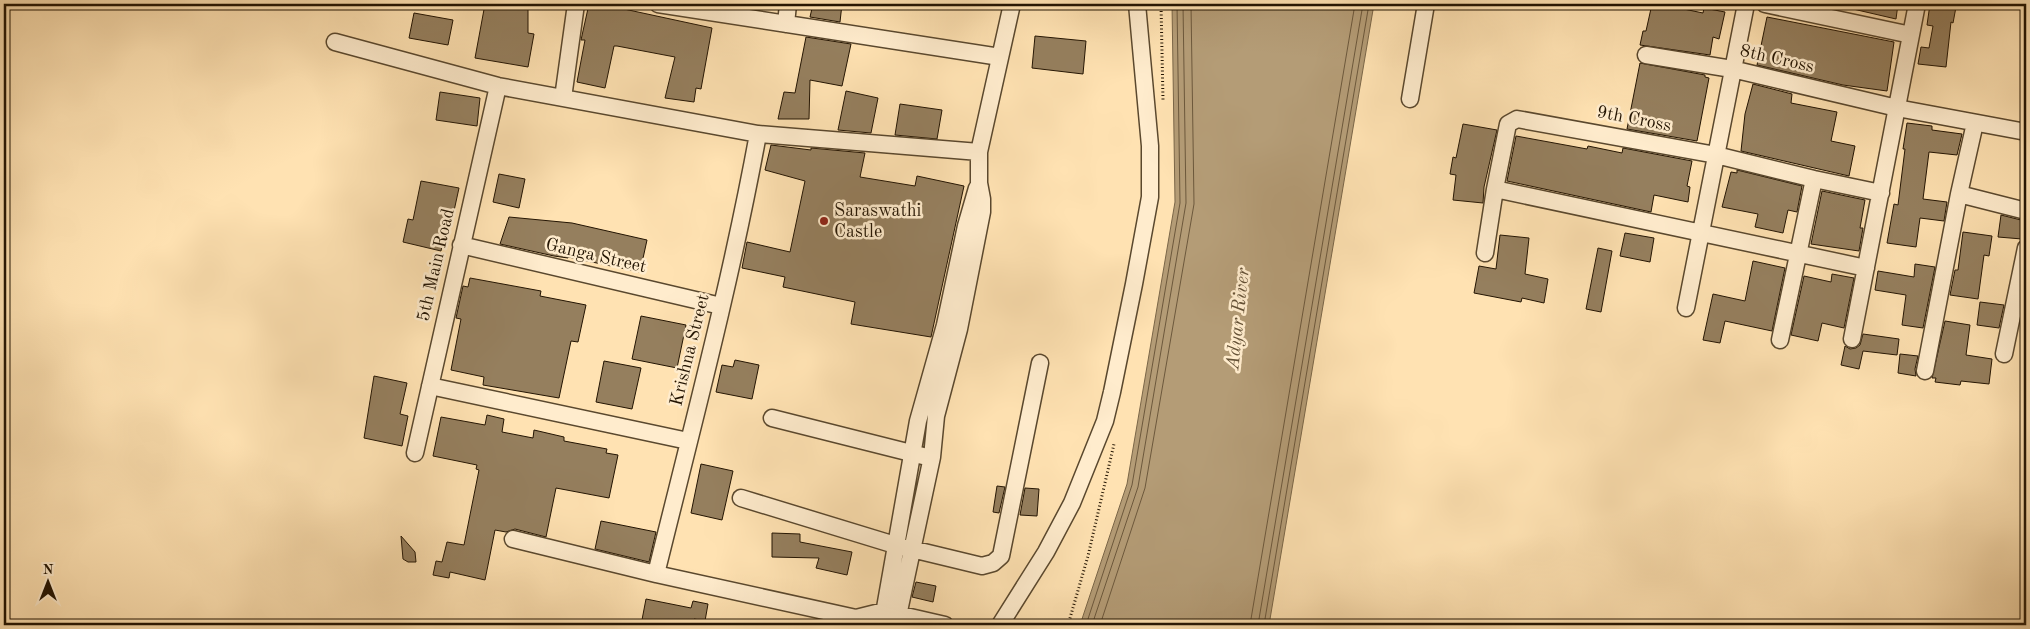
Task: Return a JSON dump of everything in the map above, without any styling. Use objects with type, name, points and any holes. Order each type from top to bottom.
[{"type":"street","points":[[563,98],[576,4]]},
{"type":"street","points":[[658,4],[1000,58]]},
{"type":"street","points":[[786,24],[788,4]]},
{"type":"street","points":[[890,619],[913,549],[932,457],[936,416],[952,327],[982,212],[979,183],[979,152],[1012,4]]},
{"type":"street","points":[[1000,625],[1046,552],[1072,503],[1105,421],[1112,392],[1150,197],[1150,146],[1137,4]]},
{"type":"street","points":[[1410,99],[1426,4]]},
{"type":"street","points":[[1686,308],[1746,4]]},
{"type":"street","points":[[1765,4],[1911,35]]},
{"type":"street","points":[[1852,339],[1918,4]]},
{"type":"street","points":[[335,42],[498,86],[758,134],[979,152]]},
{"type":"street","name":"8th Cross","points":[[1646,55],[1732,69],[1897,108],[2026,132]]},
{"type":"street","name":"5th Main Road","points":[[415,453],[498,86]]},
{"type":"street","name":"9th Cross","points":[[1485,253],[1508,124],[1517,119],[1716,155],[1814,180],[1881,193]]},
{"type":"street","points":[[1925,371],[1959,194],[1975,123]]},
{"type":"street","name":"Krishna Street","points":[[656,574],[748,190],[758,134]]},
{"type":"street","points":[[1780,340],[1814,180]]},
{"type":"street","points":[[1495,189],[1866,268]]},
{"type":"street","points":[[1959,194],[2026,211]]},
{"type":"street","name":"Ganga Street","points":[[461,245],[721,306]]},
{"type":"street","points":[[2004,354],[2020,312],[2026,248]]},
{"type":"street","points":[[890,619],[896,545],[912,454],[924,399],[952,327]]},
{"type":"street","points":[[741,498],[896,545],[982,566],[993,563],[1002,556],[1040,363]]},
{"type":"street","points":[[430,386],[688,441]]},
{"type":"street","points":[[772,418],[912,454],[932,457]]},
{"type":"street","points":[[513,539],[656,574],[856,618],[890,619],[945,625]]},
{"type":"water","name":"Adyar River","points":[[1172,4],[1374,4],[1269,625],[1080,625],[1127,484],[1175,202]]},
{"type":"building","points":[[485,4],[528,4],[528,33],[534,34],[528,67],[475,58]]},
{"type":"building","points":[[589,4],[625,6],[624,9],[712,28],[701,89],[696,88],[694,102],[665,98],[675,57],[617,46],[614,46],[605,88],[577,82],[585,40],[581,40]]},
{"type":"building","points":[[813,4],[842,4],[840,22],[810,17]]},
{"type":"building","points":[[1652,4],[1674,4],[1674,7],[1703,13],[1704,8],[1725,12],[1719,39],[1713,37],[1710,55],[1640,45],[1643,31],[1646,31]]},
{"type":"building","points":[[1854,4],[1898,4],[1896,19],[1853,9]]},
{"type":"building","points":[[1930,4],[1956,7],[1953,23],[1951,22],[1946,67],[1918,64],[1921,47],[1929,48],[1933,26],[1927,25]]},
{"type":"building","points":[[414,13],[453,20],[448,45],[409,38]]},
{"type":"building","points":[[1767,17],[1894,42],[1887,91],[1843,85],[1757,65]]},
{"type":"building","points":[[1035,36],[1086,41],[1083,74],[1032,68]]},
{"type":"building","points":[[806,37],[851,44],[842,86],[810,80],[809,119],[778,119],[784,92],[795,93]]},
{"type":"building","points":[[1640,63],[1705,75],[1705,77],[1709,78],[1697,141],[1627,129]]},
{"type":"building","points":[[1753,84],[1792,94],[1791,103],[1837,112],[1831,141],[1855,146],[1849,176],[1741,151],[1745,114]]},
{"type":"building","points":[[846,91],[878,98],[871,133],[838,130]]},
{"type":"building","points":[[440,92],[480,98],[477,126],[436,120]]},
{"type":"building","points":[[900,104],[942,110],[937,139],[895,135]]},
{"type":"building","points":[[1907,123],[1932,126],[1932,130],[1962,134],[1957,155],[1929,152],[1923,199],[1947,202],[1944,221],[1920,218],[1916,247],[1887,243],[1894,204],[1898,205]]},
{"type":"building","points":[[1463,124],[1497,130],[1484,187],[1483,203],[1453,200],[1456,175],[1450,174],[1453,157],[1456,158]]},
{"type":"building","points":[[1516,136],[1587,149],[1588,146],[1622,153],[1623,148],[1692,161],[1687,186],[1690,187],[1688,202],[1654,195],[1651,212],[1507,181]]},
{"type":"building","points":[[771,145],[811,150],[811,148],[865,153],[860,177],[915,186],[917,176],[964,186],[931,337],[851,324],[855,302],[783,287],[785,277],[742,268],[747,242],[790,252],[805,181],[765,170]]},
{"type":"building","points":[[1737,170],[1802,186],[1797,212],[1788,210],[1783,233],[1755,227],[1758,214],[1722,207],[1731,172],[1737,173]]},
{"type":"building","points":[[499,174],[525,179],[519,208],[493,202]]},
{"type":"building","points":[[421,181],[459,188],[452,220],[447,219],[441,251],[403,242],[408,219],[413,220]]},
{"type":"building","points":[[1822,191],[1865,200],[1860,228],[1863,228],[1859,251],[1811,244]]},
{"type":"building","points":[[2001,215],[2025,221],[2022,239],[1998,237]]},
{"type":"building","points":[[509,217],[572,223],[647,240],[640,272],[500,244]]},
{"type":"building","points":[[1963,232],[1992,236],[1989,256],[1984,255],[1978,299],[1950,295],[1955,270],[1958,270]]},
{"type":"building","points":[[1625,233],[1654,238],[1650,262],[1620,256]]},
{"type":"building","points":[[1500,235],[1529,238],[1525,274],[1548,279],[1544,303],[1522,298],[1521,302],[1474,293],[1479,266],[1496,269]]},
{"type":"building","points":[[1598,248],[1612,251],[1601,312],[1586,309]]},
{"type":"building","points":[[1753,261],[1785,268],[1772,331],[1725,321],[1720,343],[1703,340],[1713,294],[1745,301]]},
{"type":"building","points":[[1915,264],[1935,267],[1923,328],[1902,325],[1906,295],[1875,290],[1878,271],[1914,277]]},
{"type":"building","points":[[1832,274],[1854,278],[1844,328],[1822,323],[1818,341],[1791,335],[1804,276],[1831,282]]},
{"type":"building","points":[[470,278],[541,291],[540,296],[586,305],[578,342],[571,341],[559,398],[483,385],[484,377],[451,370],[461,319],[456,318],[463,286],[468,287]]},
{"type":"building","points":[[1980,302],[2004,305],[1999,328],[1977,325]]},
{"type":"building","points":[[641,316],[686,325],[677,368],[632,359]]},
{"type":"building","points":[[1945,321],[1970,325],[1966,355],[1992,359],[1989,384],[1961,381],[1960,385],[1935,382],[1936,378],[1932,378]]},
{"type":"building","points":[[1863,334],[1899,339],[1897,355],[1863,351],[1859,369],[1841,365],[1845,346],[1850,349],[1856,348],[1860,345]]},
{"type":"building","points":[[1900,354],[1918,356],[1915,369],[1916,376],[1898,373]]},
{"type":"building","points":[[735,360],[759,365],[752,399],[716,392],[722,365],[733,367]]},
{"type":"building","points":[[604,361],[641,368],[632,409],[596,402]]},
{"type":"building","points":[[374,376],[407,383],[400,414],[408,416],[402,446],[364,438]]},
{"type":"building","points":[[487,415],[504,419],[502,432],[533,438],[534,430],[564,437],[564,441],[607,449],[606,453],[618,455],[609,498],[556,488],[546,537],[515,529],[506,532],[495,530],[485,580],[450,572],[449,578],[433,575],[436,561],[442,562],[447,542],[464,545],[479,470],[476,469],[477,465],[433,456],[441,417],[485,425]]},
{"type":"building","points":[[701,464],[733,471],[722,520],[691,513]]},
{"type":"building","points":[[997,486],[1005,487],[999,513],[993,512]]},
{"type":"building","points":[[1025,488],[1039,489],[1037,516],[1020,515]]},
{"type":"building","points":[[601,521],[656,532],[649,562],[595,549]]},
{"type":"building","points":[[772,533],[800,534],[800,542],[852,552],[847,575],[816,568],[819,558],[772,557]]},
{"type":"building","points":[[401,536],[415,552],[416,562],[408,562],[403,559]]},
{"type":"building","points":[[916,582],[936,586],[933,602],[912,597]]},
{"type":"building","points":[[646,599],[691,608],[693,601],[708,604],[705,621],[694,619],[692,625],[641,625]]},
{"type":"place","name":"Saraswathi Castle","points":[[824,221]]}]
